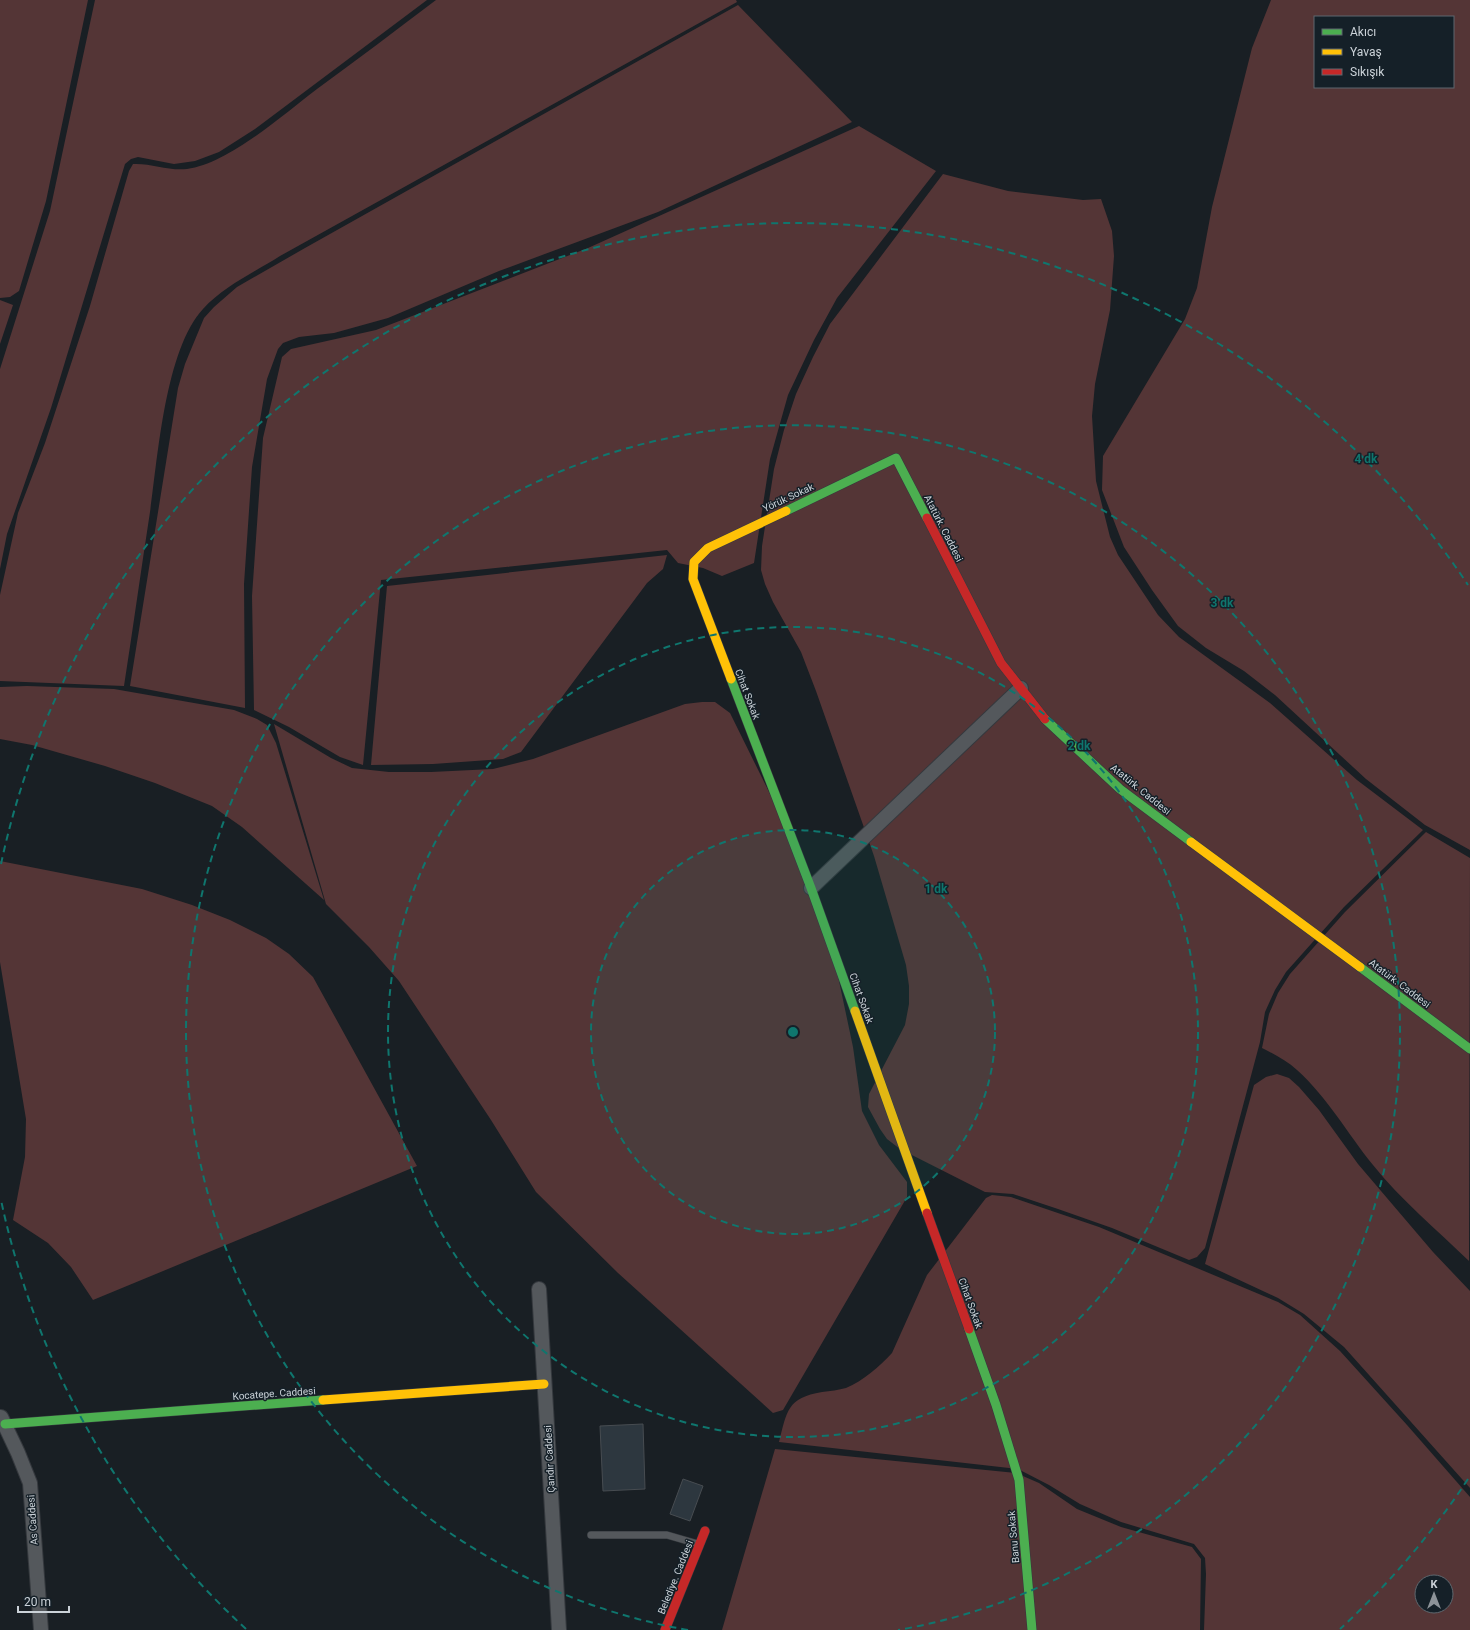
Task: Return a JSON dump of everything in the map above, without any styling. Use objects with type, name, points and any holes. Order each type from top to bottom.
[{"type":"street","name":"Yörük Sokak","points":[[694,562],[708,548],[896,458]]},
{"type":"street","name":"Atatürk. Caddesi","points":[[896,458],[1001,662],[1048,722],[1120,789],[1470,1049]]},
{"type":"street","name":"Cihat Sokak","points":[[694,562],[693,579],[811,888],[996,1405],[1007,1443]]},
{"type":"street","points":[[811,888],[1021,688]]},
{"type":"street","name":"Çandır Caddesi","points":[[538,1289],[559,1630]]},
{"type":"street","name":"Kocatepe. Caddesi","points":[[3,1420],[544,1384]]},
{"type":"street","name":"As Caddesi","points":[[3,1420],[30,1483],[41,1630]]},
{"type":"street","name":"Banu Sokak","points":[[1007,1443],[1018,1480],[1032,1630]]},
{"type":"street","name":"Belediye. Caddesi","points":[[665,1630],[705,1532]]},
{"type":"lane","points":[[591,1535],[667,1535],[700,1544]]},
{"type":"shaded area","points":[[0,0],[88,0],[46,201],[19,291],[10,297],[0,298]]},
{"type":"shaded area","points":[[95,0],[427,0],[255,129],[219,152],[195,161],[174,164],[138,157],[131,159],[125,164],[51,408],[7,534],[0,569],[0,369],[50,211]]},
{"type":"shaded area","points":[[436,0],[736,0],[737,2],[280,256],[230,286],[211,301],[190,327],[180,350],[165,405],[124,686],[0,681],[0,595],[18,513],[45,443],[90,306],[129,171],[133,164],[173,169],[187,169],[203,165],[220,158],[272,124]]},
{"type":"shaded area","points":[[1271,0],[1470,0],[1470,850],[1425,825],[1366,779],[1275,695],[1244,671],[1206,648],[1178,626],[1124,547],[1102,490],[1103,456],[1185,319],[1197,288],[1212,207],[1252,48]]},
{"type":"shaded area","points":[[738,5],[852,122],[658,212],[499,271],[388,318],[334,333],[299,337],[283,343],[278,349],[267,379],[252,467],[244,584],[245,708],[130,686],[178,388],[185,364],[204,318],[237,287]]},
{"type":"shaded area","points":[[859,126],[936,171],[837,298],[814,340],[788,395],[770,459],[754,563],[722,576],[703,568],[678,563],[667,550],[381,580],[363,765],[340,757],[289,727],[254,710],[252,596],[263,438],[282,357],[291,349],[376,330],[588,248]]},
{"type":"shaded area","points":[[943,174],[1008,191],[1083,200],[1101,199],[1112,231],[1114,256],[1110,310],[1095,384],[1092,416],[1096,481],[1110,537],[1118,555],[1158,615],[1179,637],[1270,703],[1357,780],[1423,830],[1344,907],[1286,972],[1275,990],[1265,1012],[1260,1042],[1205,1248],[1197,1257],[1189,1260],[1112,1228],[1013,1194],[985,1192],[900,1149],[887,1139],[868,1107],[869,1094],[905,1025],[909,1004],[909,986],[906,965],[874,856],[816,691],[801,652],[773,602],[765,584],[761,570],[762,546],[774,469],[784,430],[796,394],[813,357],[830,324]]},
{"type":"shaded area","points":[[0,300],[13,305],[0,344]]},
{"type":"shaded area","points":[[667,555],[663,569],[647,583],[521,752],[503,759],[433,764],[371,765],[387,586]]},
{"type":"shaded area","points":[[27,686],[114,689],[234,710],[257,719],[267,725],[276,743],[324,900],[242,827],[212,806],[155,783],[105,766],[32,745],[0,739],[0,687]]},
{"type":"shaded area","points":[[715,702],[730,713],[811,877],[828,929],[853,1047],[862,1111],[879,1145],[907,1182],[907,1197],[783,1410],[773,1413],[618,1273],[536,1192],[491,1120],[399,981],[369,947],[326,904],[274,724],[331,758],[352,768],[389,772],[431,772],[493,769],[533,759],[685,704]]},
{"type":"shaded area","points":[[1426,832],[1470,858],[1469,1261],[1407,1203],[1384,1178],[1328,1104],[1308,1081],[1289,1064],[1262,1048],[1269,1014],[1278,993],[1290,974],[1345,912]]},
{"type":"shaded area","points":[[0,861],[142,889],[192,905],[230,920],[266,938],[289,954],[313,977],[417,1166],[93,1300],[71,1267],[48,1243],[13,1220],[25,1157],[26,1119],[0,962]]},
{"type":"shaded area","points":[[1277,1074],[1289,1078],[1299,1087],[1319,1110],[1358,1164],[1433,1252],[1470,1291],[1470,1488],[1344,1347],[1304,1314],[1278,1298],[1205,1264],[1254,1085],[1266,1077]]},
{"type":"shaded area","points":[[992,1195],[1011,1197],[1099,1227],[1278,1302],[1300,1315],[1340,1351],[1470,1497],[1470,1630],[1204,1630],[1206,1574],[1205,1558],[1194,1544],[1121,1522],[1080,1504],[1049,1485],[1018,1469],[779,1442],[787,1414],[795,1402],[810,1395],[843,1389],[852,1385],[871,1373],[892,1353],[927,1275],[986,1198]]},
{"type":"shaded area","points":[[775,1449],[1016,1473],[1039,1483],[1077,1509],[1121,1527],[1192,1547],[1201,1559],[1200,1630],[722,1630]]},
{"type":"building","points":[[643,1424],[645,1489],[603,1491],[600,1426]]},
{"type":"building","points":[[683,1479],[703,1486],[690,1521],[670,1514]]},
{"type":"traffic: fast","points":[[786,511],[896,458],[927,518]]},
{"type":"traffic: fast","points":[[731,679],[811,888],[855,1011]]},
{"type":"traffic: fast","points":[[1045,719],[1120,789],[1191,842]]},
{"type":"traffic: fast","points":[[1360,967],[1470,1049]]},
{"type":"traffic: fast","points":[[969,1329],[996,1405],[1019,1480],[1032,1630]]},
{"type":"traffic: fast","points":[[5,1424],[323,1400]]},
{"type":"traffic: slow","points":[[731,679],[693,579],[694,562],[708,548],[786,511]]},
{"type":"traffic: slow","points":[[1191,842],[1360,967]]},
{"type":"traffic: slow","points":[[855,1011],[927,1213]]},
{"type":"traffic: slow","points":[[323,1400],[544,1384]]},
{"type":"traffic: jam","points":[[927,518],[1001,663],[1045,719]]},
{"type":"traffic: jam","points":[[927,1213],[969,1329]]},
{"type":"traffic: jam","points":[[665,1630],[705,1531]]}]
